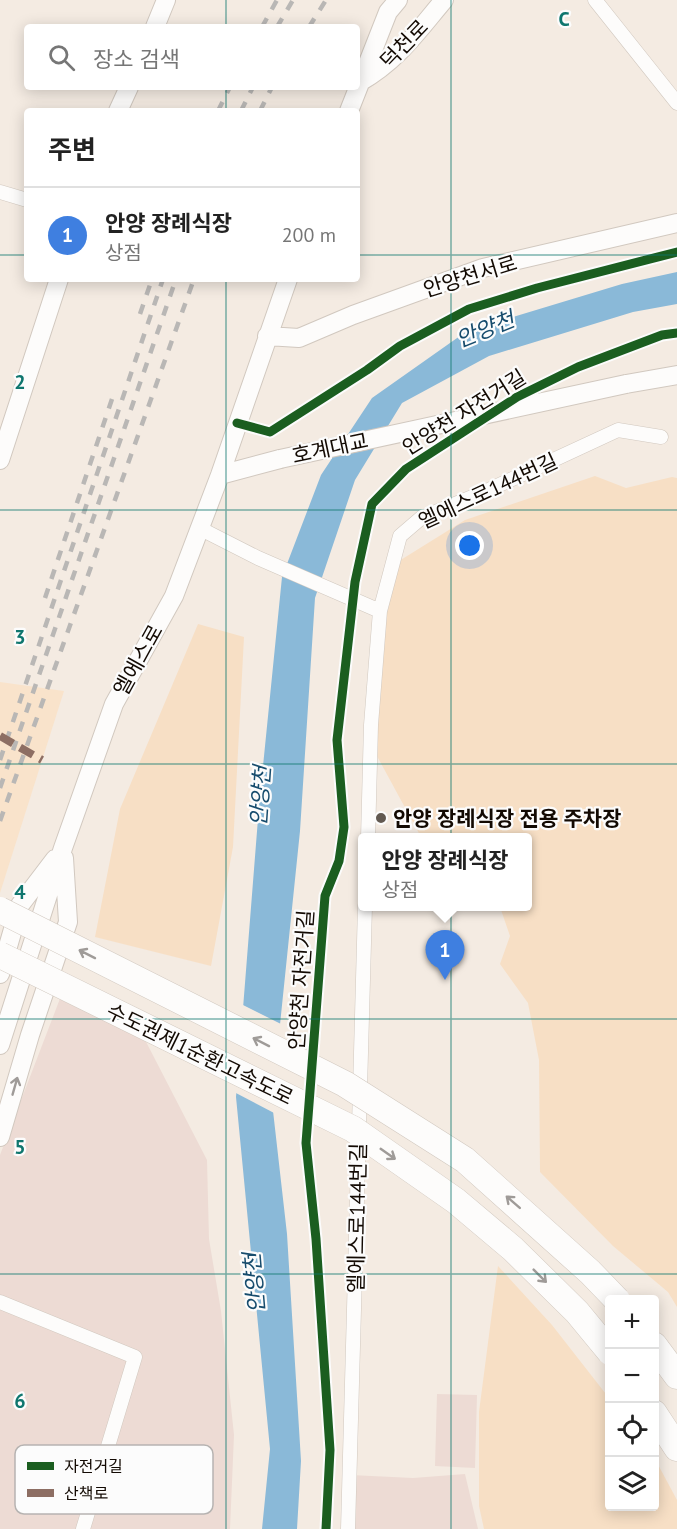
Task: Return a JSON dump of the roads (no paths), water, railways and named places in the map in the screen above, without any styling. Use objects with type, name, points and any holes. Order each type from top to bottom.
[{"type":"highway","name":"수도권제1순환고속도로","points":[[0,910],[345,1084],[465,1160],[613,1295]]},
{"type":"highway","name":"수도권제1순환고속도로","points":[[0,955],[353,1129],[456,1201],[513,1249],[577,1312],[607,1349]]},
{"type":"highway","points":[[657,1349],[677,1376]]},
{"type":"highway","points":[[659,1421],[677,1448]]},
{"type":"street","points":[[156,24],[166,0]]},
{"type":"street","points":[[360,82],[388,12],[398,0]]},
{"type":"street","name":"덕천로","points":[[360,82],[395,58],[444,0]]},
{"type":"street","points":[[595,0],[677,103]]},
{"type":"street","points":[[119,108],[128,90]]},
{"type":"street","points":[[350,108],[357,90]]},
{"type":"street","points":[[0,192],[24,199]]},
{"type":"street","name":"안양천서로","points":[[267,336],[299,338],[353,315],[483,268],[677,224]]},
{"type":"street","points":[[0,460],[58,282]]},
{"type":"street","name":"엘에스로","points":[[0,1045],[63,848],[114,704],[174,596],[220,475],[287,282]]},
{"type":"street","name":"호계대교","points":[[220,475],[280,459],[677,375]]},
{"type":"street","name":"엘에스로144번길","points":[[368,833],[371,725],[380,610],[400,536],[421,518],[482,493],[618,430],[661,437]]},
{"type":"street","points":[[200,528],[258,558],[380,610]]},
{"type":"street","points":[[0,974],[20,905],[63,848]]},
{"type":"street","points":[[0,1137],[30,1035],[68,922],[63,848]]},
{"type":"street","name":"엘에스로144번길","points":[[348,1529],[365,911]]},
{"type":"street","points":[[0,1302],[135,1357],[108,1445]]},
{"type":"street","points":[[83,1529],[88,1514]]},
{"type":"water","name":"안양천","points":[[677,272],[677,304],[633,312],[489,356],[402,403],[355,480],[315,598],[300,831],[272,1102],[287,1234],[301,1461],[297,1529],[262,1529],[270,1449],[236,1097],[259,806],[282,577],[321,475],[372,398],[467,331],[622,284]]},
{"type":"railway","points":[[264,24],[277,0]]},
{"type":"railway","points":[[279,24],[293,0]]},
{"type":"railway","points":[[311,24],[326,0]]},
{"type":"railway","points":[[220,108],[228,90]]},
{"type":"railway","points":[[242,108],[252,90]]},
{"type":"railway","points":[[262,108],[270,90]]},
{"type":"railway","points":[[140,314],[151,282]]},
{"type":"railway","points":[[0,760],[162,282]]},
{"type":"railway","points":[[0,788],[175,282]]},
{"type":"railway","points":[[0,821],[193,282]]},
{"type":"railway","points":[[45,598],[113,396]]},
{"type":"place","name":"안양 장례식장 전용 주차장","points":[[381,818]]},
{"type":"place","name":"안양 장례식장","points":[[445,980]]}]
